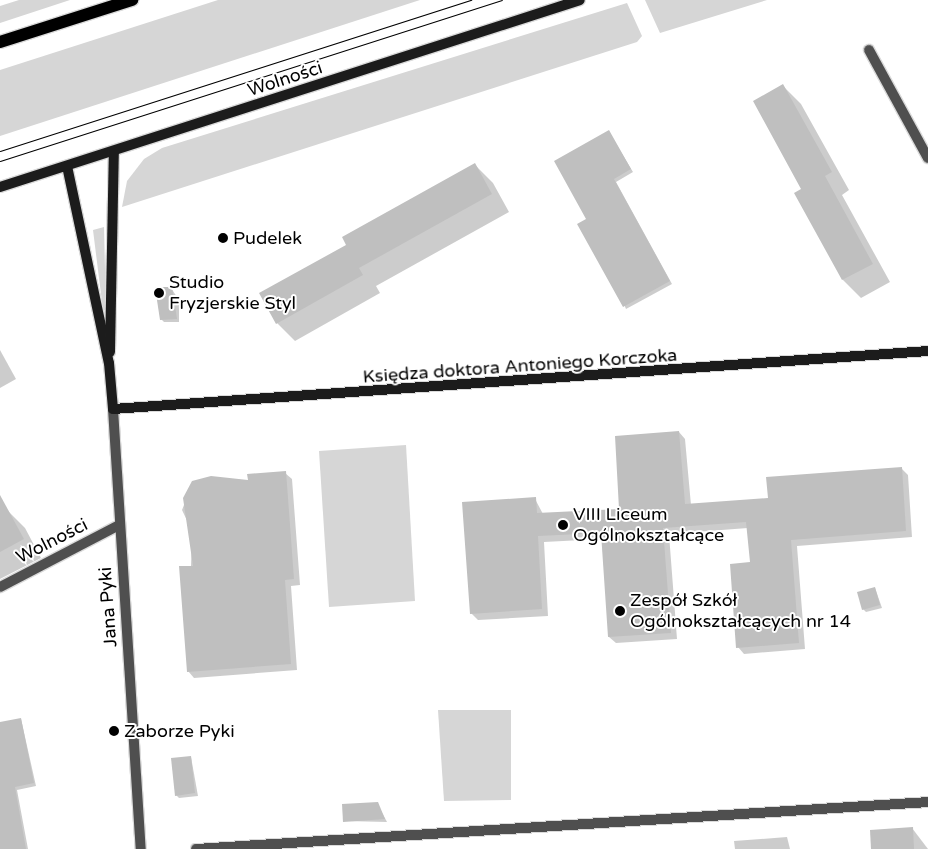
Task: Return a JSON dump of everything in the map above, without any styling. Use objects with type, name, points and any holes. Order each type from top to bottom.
[{"type":"main road","points":[[0,42],[132,0]]},
{"type":"street","name":"Wolności","points":[[0,187],[580,0]]},
{"type":"street","points":[[869,50],[928,158]]},
{"type":"street","name":"Jana Pyki","points":[[109,363],[114,291],[114,151]]},
{"type":"street","name":"Jana Pyki","points":[[67,166],[109,363],[141,849]]},
{"type":"street","name":"Księdza doktora Antoniego Korczoka","points":[[113,409],[928,351]]},
{"type":"street","name":"Wolności","points":[[0,587],[119,525]]},
{"type":"street","points":[[196,849],[928,802]]},
{"type":"shaded area","points":[[19,0],[70,0],[0,23],[0,6]]},
{"type":"shaded area","points":[[218,0],[420,0],[0,136],[0,70]]},
{"type":"shaded area","points":[[645,0],[767,0],[660,33]]},
{"type":"shaded area","points":[[627,3],[642,36],[637,42],[122,207],[127,181],[144,159],[162,148]]},
{"type":"shaded area","points":[[104,227],[106,310],[103,310],[93,230]]},
{"type":"shaded area","points":[[406,445],[415,601],[329,607],[319,451]]},
{"type":"shaded area","points":[[438,710],[511,710],[511,800],[444,801]]},
{"type":"building","points":[[783,84],[832,172],[825,176],[873,264],[842,280],[794,193],[801,189],[753,101]]},
{"type":"building","points":[[609,130],[631,169],[614,179],[670,281],[623,307],[577,224],[586,219],[554,161]]},
{"type":"building","points":[[475,163],[492,194],[359,268],[363,275],[276,324],[259,293],[346,245],[342,237]]},
{"type":"building","points":[[155,287],[172,287],[177,319],[160,320]]},
{"type":"building","points":[[679,431],[685,504],[768,498],[766,477],[902,467],[906,531],[791,540],[799,643],[736,648],[730,564],[750,562],[746,522],[663,528],[671,633],[608,637],[601,533],[538,536],[542,609],[470,614],[462,502],[536,497],[537,513],[619,509],[615,436]]},
{"type":"building","points":[[286,471],[294,579],[285,580],[291,664],[187,672],[179,566],[193,566],[183,498],[192,481],[211,476],[248,480],[247,474]]},
{"type":"building","points":[[0,495],[24,539],[0,552]]},
{"type":"building","points":[[875,587],[880,605],[862,610],[857,592]]},
{"type":"building","points":[[21,718],[34,783],[15,787],[26,849],[0,849],[0,722]]},
{"type":"building","points":[[191,756],[195,793],[175,796],[171,758]]},
{"type":"building","points":[[378,802],[385,819],[343,822],[342,804]]},
{"type":"building","points":[[913,827],[914,849],[871,849],[870,830]]},
{"type":"tram line","points":[[0,151],[471,0]]},
{"type":"tram line","points":[[0,161],[502,0]]},
{"type":"place","name":"Pudelek","points":[[223,238]]},
{"type":"place","name":"Studio Fryzjerskie Styl","points":[[159,293]]},
{"type":"place","name":"VIII Liceum Ogólnokształcące","points":[[563,525]]},
{"type":"place","name":"Zespół Szkół Ogólnokształcących nr 14","points":[[620,611]]},
{"type":"place","name":"Zaborze Pyki","points":[[114,731]]}]
